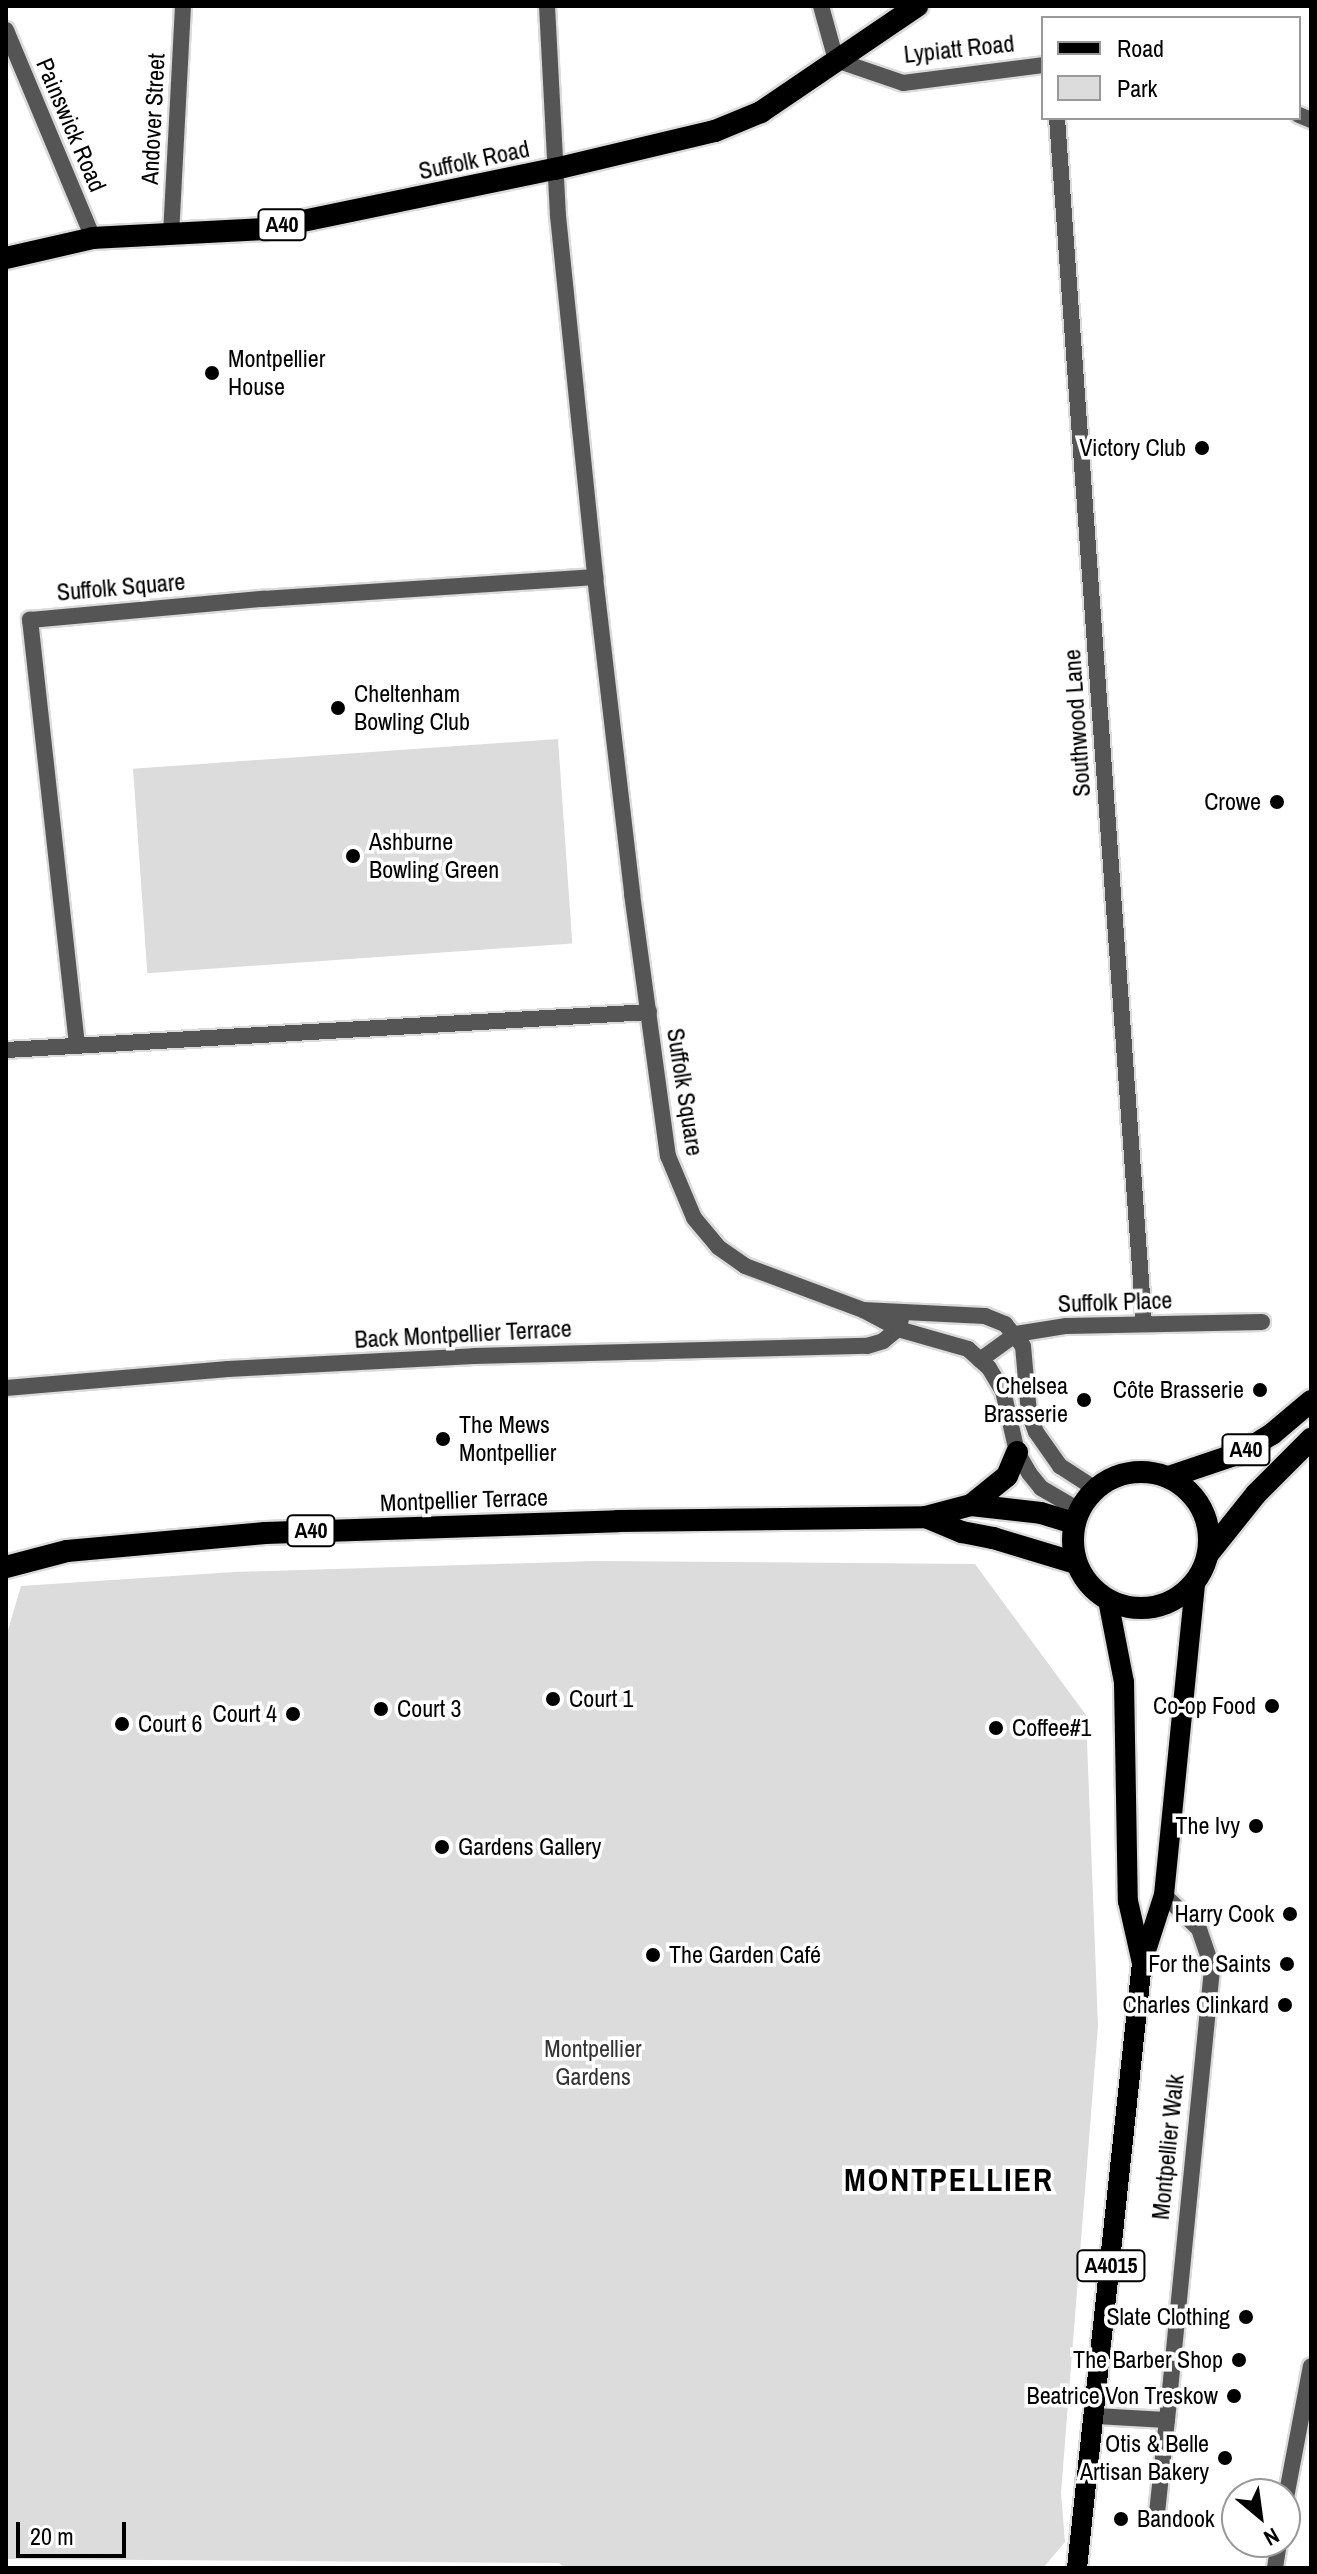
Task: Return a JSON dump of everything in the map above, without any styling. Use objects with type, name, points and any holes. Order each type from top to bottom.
[{"type":"highway","name":"Suffolk Road","points":[[6,258],[93,238],[264,229],[555,169],[715,131],[761,112],[917,6]]},
{"type":"highway","name":"A40","points":[[1094,1488],[1132,1472],[1169,1477],[1243,1452],[1272,1434],[1311,1401]]},
{"type":"highway","name":"A40","points":[[1195,1582],[1208,1554],[1256,1494],[1311,1439]]},
{"type":"highway","points":[[971,1505],[1007,1476],[1017,1452]]},
{"type":"highway","points":[[1169,1477],[1183,1485],[1202,1509],[1208,1523],[1208,1554]]},
{"type":"highway","points":[[1094,1488],[1077,1517],[1076,1563],[1095,1591],[1108,1600],[1131,1607],[1155,1607],[1184,1593],[1195,1582]]},
{"type":"highway","name":"Montpellier Terrace","points":[[6,1567],[67,1551],[265,1533],[618,1521],[926,1517],[971,1505],[1077,1517]]},
{"type":"highway","name":"Montpellier Terrace","points":[[926,1517],[962,1532],[1076,1563]]},
{"type":"main road","name":"Montpellier Walk","points":[[1077,2568],[1142,1963],[1164,1895],[1195,1582]]},
{"type":"main road","name":"Montpellier Walk","points":[[1108,1600],[1124,1682],[1128,1901],[1142,1963]]},
{"type":"street","name":"Andover Street","points":[[171,235],[183,6]]},
{"type":"street","name":"Suffolk Square","points":[[547,6],[555,169],[595,577],[668,1156],[694,1218],[718,1247],[745,1266],[863,1310],[898,1329],[968,1349],[1003,1391],[1017,1452],[1041,1488],[1077,1517]]},
{"type":"street","points":[[821,6],[836,60]]},
{"type":"street","name":"Painswick Road","points":[[6,30],[93,238]]},
{"type":"street","name":"Lypiatt Road","points":[[836,60],[903,83],[1041,65]]},
{"type":"street","name":"Southwood Lane","points":[[1057,120],[1144,1324]]},
{"type":"street","name":"Suffolk Square","points":[[77,1045],[30,620],[263,599],[595,577]]},
{"type":"street","name":"Suffolk Square","points":[[6,1050],[649,1012]]},
{"type":"street","name":"Suffolk Square","points":[[863,1310],[985,1316],[1005,1324],[1016,1334]]},
{"type":"street","points":[[898,1329],[904,1310]]},
{"type":"street","name":"Suffolk Place","points":[[980,1360],[1016,1334],[1066,1326],[1262,1322]]},
{"type":"street","name":"Back Montpellier Terrace","points":[[6,1388],[228,1369],[474,1356],[867,1346],[883,1341],[898,1329]]},
{"type":"street","points":[[1016,1334],[1026,1358],[1029,1413],[1036,1432],[1060,1466],[1094,1488]]},
{"type":"street","name":"Montpellier Walk","points":[[1157,2513],[1212,1967],[1199,1929],[1164,1895]]},
{"type":"street","points":[[1290,2478],[1311,2366]]},
{"type":"street","points":[[1095,2416],[1167,2420]]},
{"type":"green space","name":"Ashburne Bowling Green","points":[[558,739],[572,944],[147,973],[133,769]]},
{"type":"green space","name":"Montpellier Gardens","points":[[596,1561],[975,1564],[1086,1715],[1098,2026],[1061,2493],[1065,2542],[1043,2568],[565,2568],[559,2563],[6,2559],[6,1637],[21,1586],[234,1572]]},
{"type":"place","name":"Montpellier House","points":[[212,373]]},
{"type":"place","name":"Victory Club","points":[[1202,448]]},
{"type":"place","name":"Cheltenham Bowling Club","points":[[338,708]]},
{"type":"place","name":"Crowe","points":[[1277,802]]},
{"type":"place","name":"Ashburne Bowling Green","points":[[353,856]]},
{"type":"place","name":"Côte Brasserie","points":[[1260,1390]]},
{"type":"place","name":"Chelsea Brasserie","points":[[1084,1400]]},
{"type":"place","name":"The Mews Montpellier","points":[[443,1439]]},
{"type":"place","name":"Court 1","points":[[553,1699]]},
{"type":"place","name":"Co-op Food","points":[[1272,1706]]},
{"type":"place","name":"Court 3","points":[[381,1709]]},
{"type":"place","name":"Court 4","points":[[293,1714]]},
{"type":"place","name":"Court 6","points":[[122,1724]]},
{"type":"place","name":"Coffee#1","points":[[996,1728]]},
{"type":"place","name":"The Ivy","points":[[1256,1826]]},
{"type":"place","name":"Gardens Gallery","points":[[442,1847]]},
{"type":"place","name":"Harry Cook","points":[[1290,1914]]},
{"type":"place","name":"The Garden Café","points":[[653,1955]]},
{"type":"place","name":"For the Saints","points":[[1287,1964]]},
{"type":"place","name":"Charles Clinkard","points":[[1285,2005]]},
{"type":"place","name":"Slate Clothing","points":[[1246,2317]]},
{"type":"place","name":"The Barber Shop","points":[[1239,2360]]},
{"type":"place","name":"Beatrice Von Treskow","points":[[1234,2396]]},
{"type":"place","name":"Otis & Belle Artisan Bakery","points":[[1225,2458]]},
{"type":"place","name":"Bandook","points":[[1121,2519]]},
{"type":"district","name":"MONTPELLIER","points":[[949,2180]]}]
